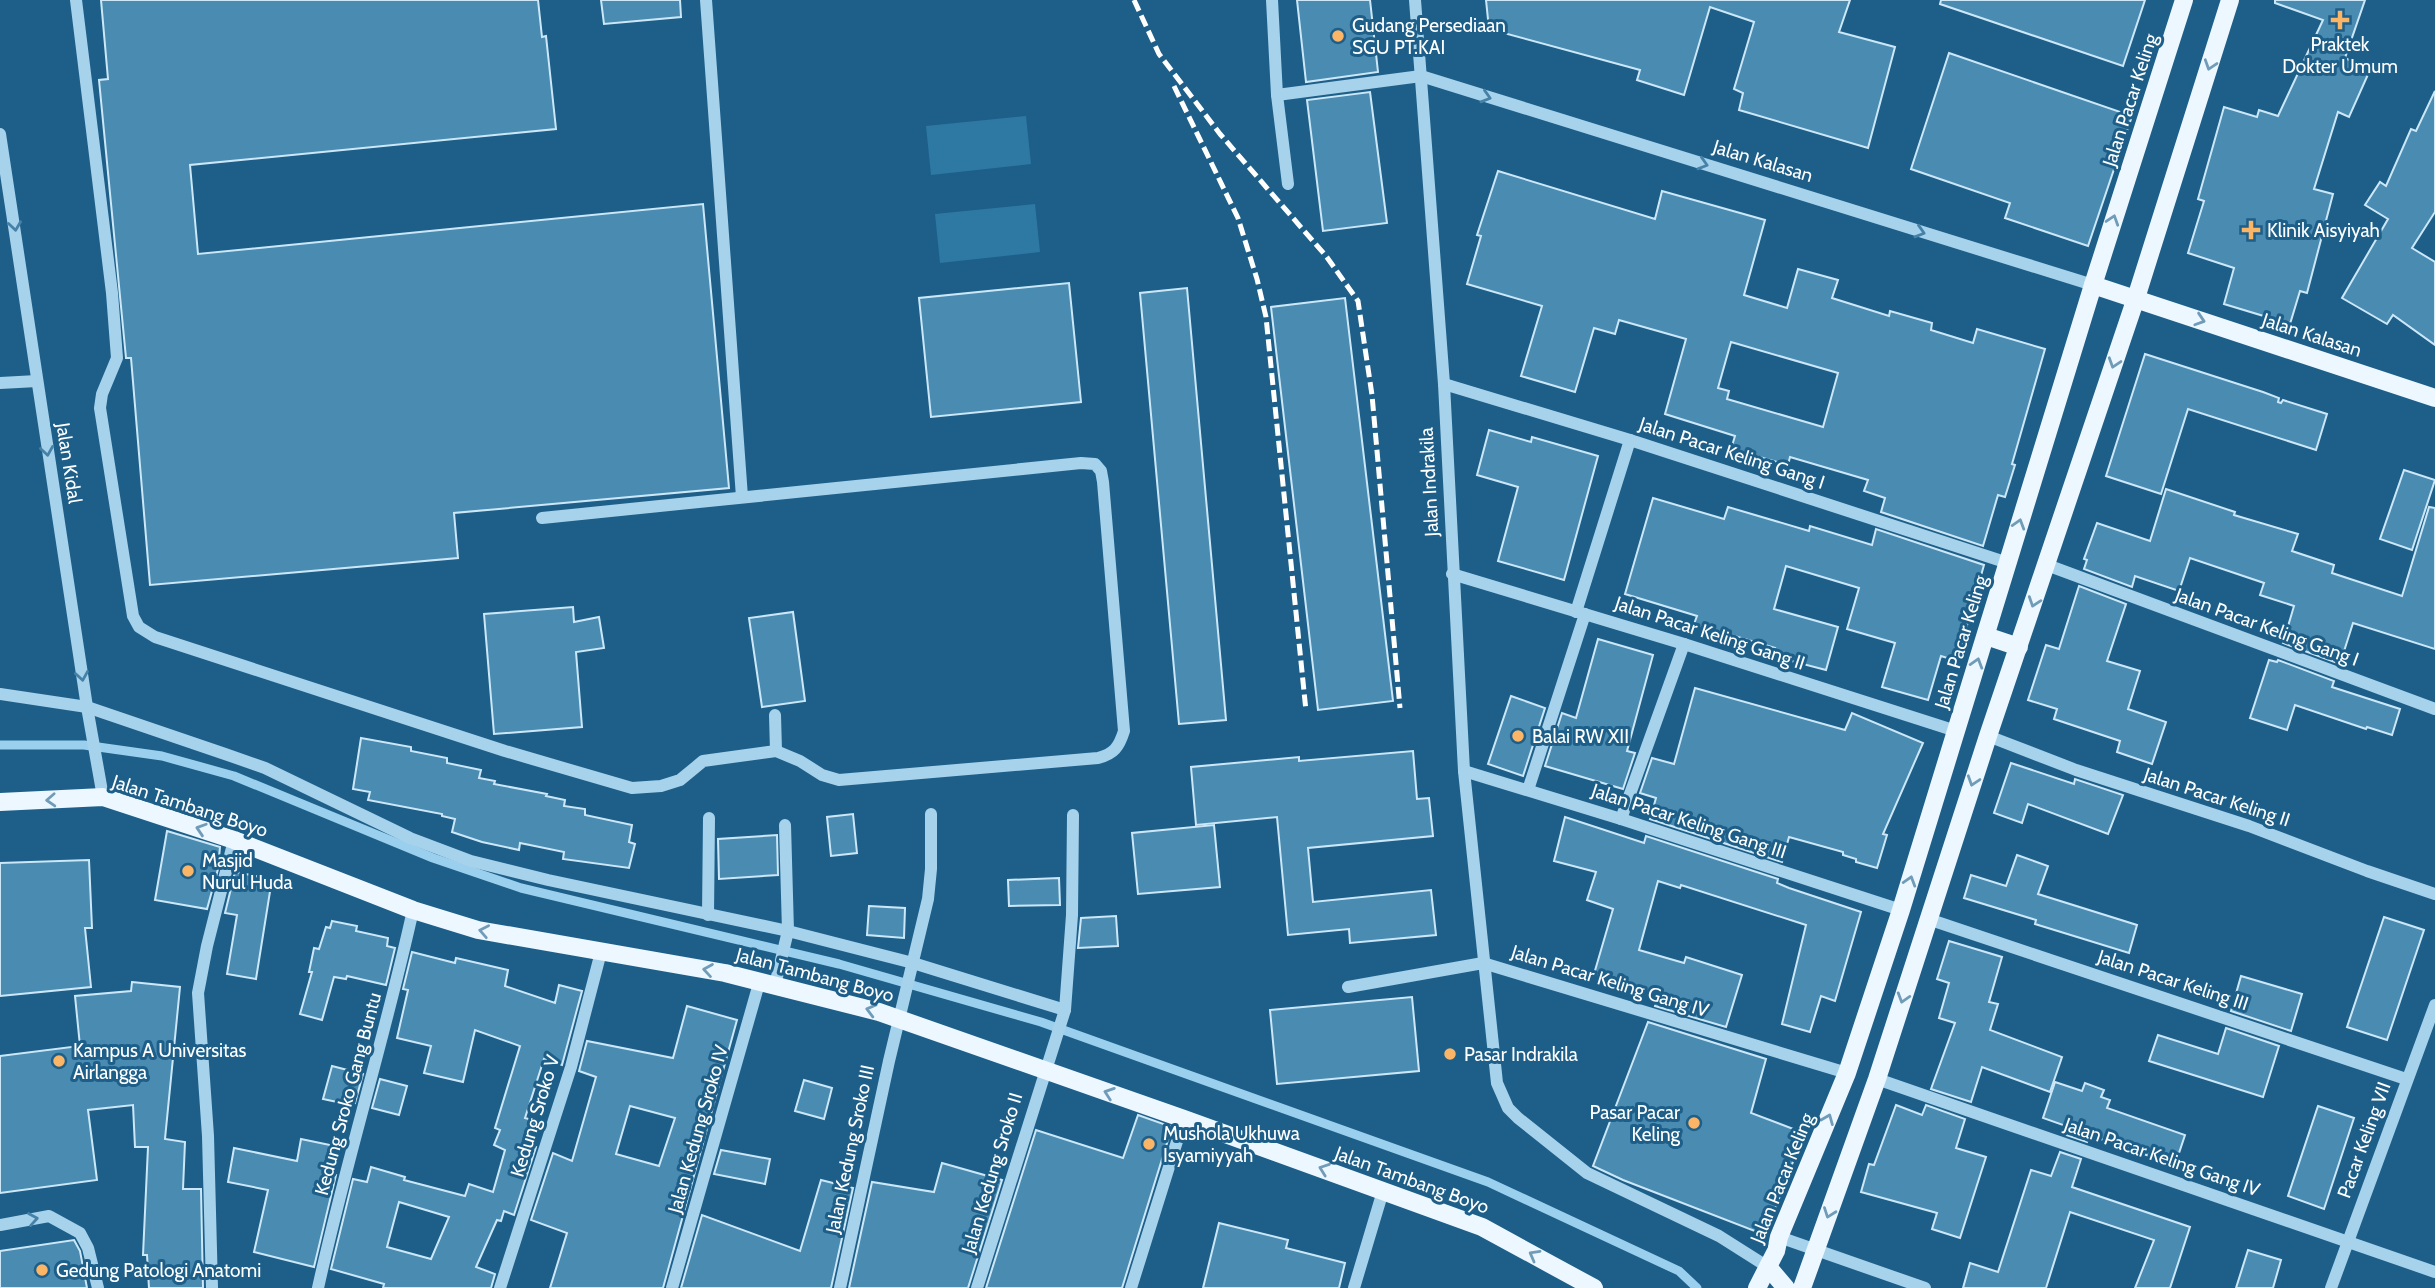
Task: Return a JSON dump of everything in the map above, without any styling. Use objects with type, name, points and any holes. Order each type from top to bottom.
[{"type":"main road","name":"Jalan Pacar Keling","points":[[1757,1288],[1776,1251],[1779,1237],[1847,1073],[1901,910],[2093,285],[2184,0]]},
{"type":"main road","points":[[1802,1288],[1877,1079],[1927,919],[2136,298],[2230,0]]},
{"type":"main road","name":"Jalan Kalasan","points":[[2093,285],[2435,398]]},
{"type":"main road","points":[[1986,636],[2018,647]]},
{"type":"main road","name":"Jalan Tambang Boyo","points":[[0,802],[103,797],[234,840],[413,910],[478,930],[771,980],[902,1011],[1047,1063],[1184,1119],[1482,1227],[1594,1288]]},
{"type":"main road","points":[[1768,1267],[1786,1288]]},
{"type":"street","points":[[76,0],[112,293],[117,358],[102,394],[100,408],[133,616],[139,628],[155,637],[505,751],[632,788],[661,786],[680,780],[703,761],[776,751],[800,761],[822,775],[839,780],[1111,755],[1120,744],[1124,731],[1103,482],[1101,471],[1095,464],[1081,463],[743,496],[542,518]]},
{"type":"street","points":[[706,0],[743,496]]},
{"type":"street","points":[[1272,0],[1277,96],[1288,184]]},
{"type":"street","name":"Jalan Indrakila","points":[[1415,0],[1444,384],[1464,771],[1497,1083],[1508,1108],[1587,1173],[1719,1236],[1768,1267]]},
{"type":"street","points":[[1277,96],[1420,76]]},
{"type":"street","name":"Jalan Kalasan","points":[[1420,76],[2093,285]]},
{"type":"street","name":"Jalan Kidal","points":[[0,135],[103,797]]},
{"type":"street","points":[[0,383],[37,381]]},
{"type":"street","name":"Jalan Pacar Keling Gang I","points":[[1444,384],[1630,440],[2008,563]]},
{"type":"street","points":[[1528,790],[1630,440]]},
{"type":"street","name":"Jalan Pacar Keling Gang I","points":[[2047,565],[2435,709]]},
{"type":"street","name":"Jalan Pacar Keling Gang II","points":[[1452,574],[1684,644],[1956,731]]},
{"type":"street","points":[[1621,819],[1684,644]]},
{"type":"street","points":[[0,694],[87,707],[265,768],[410,838],[471,861],[708,915],[786,937],[912,966],[1063,1015]]},
{"type":"street","points":[[775,715],[776,751]]},
{"type":"street","name":"Jalan Pacar Keling II","points":[[1988,736],[2099,778],[2249,826],[2435,894]]},
{"type":"street","name":"Jalan Pacar Keling Gang III","points":[[1464,771],[1901,910]]},
{"type":"street","name":"Jalan Kedung Sroko III","points":[[840,1288],[928,899],[931,814]]},
{"type":"street","name":"Jalan Kedung Sroko II","points":[[977,1288],[1063,1015],[1072,915],[1073,815]]},
{"type":"street","points":[[708,915],[709,818]]},
{"type":"street","name":"Jalan Kedung Sroko IV","points":[[672,1288],[786,937],[785,825]]},
{"type":"street","points":[[212,1288],[208,1136],[198,993],[206,946],[234,840]]},
{"type":"street","name":"Kedung Sroko Gang Buntu","points":[[318,1288],[413,910]]},
{"type":"street","name":"Jalan Pacar Keling III","points":[[1927,919],[2406,1079]]},
{"type":"street","name":"Kedung Sroko V","points":[[500,1288],[570,1067],[601,953]]},
{"type":"street","points":[[1348,987],[1483,963]]},
{"type":"street","name":"Jalan Pacar Keling Gang IV","points":[[1483,963],[1847,1073]]},
{"type":"street","name":"Pacar Keling VII","points":[[2331,1288],[2435,1005]]},
{"type":"street","name":"Jalan Pacar Keling Gang IV","points":[[1877,1079],[2435,1272]]},
{"type":"street","points":[[1132,1288],[1184,1119]]},
{"type":"street","points":[[1354,1288],[1383,1191]]},
{"type":"street","points":[[0,1225],[49,1216],[80,1233],[89,1248],[98,1288]]},
{"type":"street","points":[[1779,1237],[1815,1252],[1925,1288]]},
{"type":"shaded area","points":[[1026,116],[1031,164],[931,175],[926,126]]},
{"type":"shaded area","points":[[1035,204],[1040,252],[940,263],[935,214]]},
{"type":"building","points":[[101,0],[538,0],[542,37],[546,36],[556,129],[190,165],[198,254],[703,204],[729,488],[454,513],[458,558],[150,585],[131,358],[126,358],[99,80],[108,79]]},
{"type":"building","points":[[601,0],[680,0],[681,17],[604,24]]},
{"type":"building","name":"Gudang Persediaan SGU PT.KAI","points":[[1297,0],[1370,0],[1378,72],[1306,82]]},
{"type":"building","points":[[1486,0],[1850,0],[1839,32],[1895,47],[1868,148],[1739,110],[1743,93],[1734,89],[1754,22],[1710,7],[1684,95],[1637,80],[1640,70],[1489,29]]},
{"type":"building","points":[[1941,0],[2145,0],[2123,66],[1940,4]]},
{"type":"building","name":"Klinik Aisyiyah","points":[[2275,0],[2365,0],[2345,58],[2370,70],[2349,117],[2338,112],[2314,189],[2333,194],[2307,293],[2300,291],[2290,324],[2224,304],[2234,268],[2188,253],[2204,201],[2198,199],[2224,107],[2257,117],[2259,110],[2278,116],[2323,20],[2275,3]]},
{"type":"building","points":[[1949,53],[2132,116],[2088,246],[2005,218],[2010,203],[1911,169]]},
{"type":"building","points":[[2435,91],[2435,212],[2412,248],[2435,262],[2435,345],[2393,315],[2387,324],[2342,298],[2388,219],[2365,205],[2380,182],[2386,186],[2411,129],[2416,131]]},
{"type":"building","points":[[1370,92],[1387,223],[1323,231],[1307,100]]},
{"type":"building","points":[[1498,171],[1655,219],[1662,191],[1765,220],[1744,295],[1787,308],[1798,269],[1838,280],[1832,298],[1889,316],[1890,311],[1932,323],[1931,330],[1973,343],[1977,329],[2045,349],[2005,497],[1998,495],[1983,546],[1881,512],[1885,498],[1864,491],[1868,480],[1790,457],[1788,465],[1731,449],[1735,436],[1665,414],[1686,339],[1619,320],[1615,334],[1594,328],[1575,392],[1521,376],[1542,306],[1467,284],[1481,236],[1477,235]],"holes":[[[1731,342],[1838,373],[1823,427],[1727,399],[1729,391],[1718,388]]]},
{"type":"building","points":[[1069,283],[1081,402],[931,417],[919,298]]},
{"type":"building","points":[[1187,288],[1226,720],[1179,724],[1140,293]]},
{"type":"building","points":[[1345,298],[1393,701],[1318,710],[1271,307]]},
{"type":"building","points":[[2145,354],[2263,392],[2279,398],[2278,402],[2281,403],[2283,400],[2327,414],[2316,450],[2188,409],[2161,494],[2106,476]]},
{"type":"building","points":[[1489,430],[1531,442],[1532,437],[1598,456],[1564,580],[1498,561],[1518,487],[1477,475]]},
{"type":"building","points":[[2404,470],[2435,480],[2412,550],[2380,539]]},
{"type":"building","points":[[2166,489],[2235,512],[2234,515],[2298,534],[2292,551],[2334,565],[2332,573],[2402,596],[2429,507],[2435,508],[2435,649],[2353,623],[2340,664],[2283,643],[2294,606],[2260,595],[2264,583],[2190,558],[2179,591],[2135,576],[2132,587],[2084,569],[2087,560],[2084,559],[2097,523],[2150,541]]},
{"type":"building","points":[[1653,498],[1724,519],[1728,507],[1809,531],[1810,526],[1872,545],[1876,529],[1984,565],[1957,661],[1941,656],[1928,700],[1882,687],[1895,643],[1847,629],[1859,588],[1786,566],[1774,609],[1838,627],[1826,670],[1772,656],[1775,648],[1694,624],[1697,616],[1625,594]]},
{"type":"building","points":[[2079,586],[2126,604],[2107,661],[2140,671],[2128,709],[2166,722],[2152,764],[2117,752],[2120,741],[2054,719],[2057,709],[2028,700],[2046,645],[2059,649]]},
{"type":"building","points":[[573,607],[574,622],[599,617],[604,648],[576,652],[582,727],[494,734],[484,614]]},
{"type":"building","points":[[793,612],[805,701],[762,707],[749,618]]},
{"type":"building","points":[[1598,639],[1653,655],[1627,751],[1635,753],[1623,789],[1545,766],[1562,713],[1576,718]]},
{"type":"building","points":[[2269,660],[2278,660],[2334,681],[2332,687],[2400,709],[2392,735],[2295,705],[2287,730],[2250,718]]},
{"type":"building","points":[[1695,688],[1845,730],[1852,713],[1923,743],[1883,834],[1887,835],[1877,868],[1856,862],[1856,859],[1843,855],[1843,852],[1789,837],[1782,862],[1650,819],[1656,798],[1640,793],[1652,758],[1674,764]]},
{"type":"building","name":"Balai RW XII","points":[[1511,696],[1545,708],[1523,776],[1488,764]]},
{"type":"building","points":[[361,738],[411,747],[411,751],[447,758],[447,763],[481,770],[479,778],[495,781],[494,784],[547,794],[546,796],[565,800],[564,806],[585,809],[585,815],[632,825],[629,842],[635,844],[629,868],[563,859],[564,852],[520,843],[519,850],[482,842],[452,832],[455,819],[442,814],[368,800],[370,792],[353,789]]},
{"type":"building","points":[[1413,751],[1417,799],[1429,798],[1433,836],[1308,848],[1313,902],[1431,890],[1436,935],[1350,943],[1349,929],[1288,935],[1277,817],[1196,825],[1191,767],[1299,757],[1299,761]]},
{"type":"building","points":[[2011,763],[2074,784],[2075,779],[2123,795],[2108,834],[2028,804],[2022,823],[1994,813]]},
{"type":"building","points":[[853,814],[857,853],[831,856],[827,817]]},
{"type":"building","points":[[1565,817],[1644,843],[1646,836],[1778,879],[1777,883],[1789,888],[1861,912],[1835,1001],[1821,996],[1810,1032],[1782,1024],[1806,925],[1681,885],[1680,888],[1658,881],[1639,950],[1684,963],[1686,957],[1742,975],[1726,1027],[1655,1006],[1659,993],[1594,974],[1613,909],[1587,900],[1596,872],[1554,861]]},
{"type":"building","points":[[1214,825],[1220,887],[1138,894],[1132,833]]},
{"type":"building","name":"Masjid Nurul Huda","points":[[167,831],[220,847],[218,869],[207,909],[155,900]]},
{"type":"building","points":[[777,835],[778,875],[719,879],[718,839]]},
{"type":"building","points":[[2017,855],[2048,866],[2038,894],[2137,925],[2129,953],[2035,924],[2036,920],[1964,898],[1971,875],[2006,886]]},
{"type":"building","points":[[89,860],[92,928],[85,928],[91,987],[0,996],[0,863]]},
{"type":"building","points":[[235,872],[272,879],[256,979],[227,974],[237,915],[225,913]]},
{"type":"building","points":[[1059,878],[1060,905],[1009,906],[1008,880]]},
{"type":"building","points":[[869,906],[905,908],[904,938],[867,935]]},
{"type":"building","points":[[1116,916],[1118,946],[1078,948],[1081,918]]},
{"type":"building","points":[[2384,917],[2424,930],[2387,1040],[2347,1027]]},
{"type":"building","points":[[332,921],[357,926],[356,931],[388,938],[387,946],[395,948],[386,985],[347,976],[346,979],[334,977],[322,1020],[300,1014],[312,972],[309,972],[314,948],[319,949],[326,927],[330,928]]},
{"type":"building","points":[[1949,941],[2002,957],[1989,1002],[1998,1004],[1990,1030],[2062,1057],[2050,1092],[1982,1067],[1971,1102],[1931,1089],[1955,1023],[1939,1018],[1949,983],[1937,979]]},
{"type":"building","points":[[412,952],[455,963],[456,958],[508,970],[505,986],[555,1003],[559,985],[582,991],[562,1065],[544,1059],[525,1118],[536,1121],[528,1144],[536,1147],[514,1215],[504,1211],[501,1221],[497,1220],[476,1267],[495,1274],[491,1288],[383,1288],[384,1284],[331,1269],[353,1179],[367,1182],[371,1167],[405,1177],[404,1180],[465,1196],[469,1184],[493,1192],[505,1150],[494,1145],[500,1130],[495,1128],[520,1046],[475,1030],[463,1082],[424,1073],[431,1046],[397,1038],[408,990],[403,989]],"holes":[[[399,1202],[449,1217],[431,1259],[387,1247]]]},
{"type":"building","points":[[2241,976],[2302,994],[2291,1031],[2231,1011]]},
{"type":"building","points":[[132,982],[180,987],[165,1139],[185,1142],[183,1189],[201,1189],[203,1288],[149,1288],[147,1255],[143,1255],[148,1147],[135,1147],[133,1105],[88,1110],[97,1180],[0,1193],[0,1056],[80,1046],[75,996],[131,991]]},
{"type":"building","points":[[1412,997],[1419,1071],[1277,1084],[1270,1010]]},
{"type":"building","points":[[687,1006],[737,1020],[663,1288],[550,1288],[567,1233],[531,1220],[553,1153],[572,1161],[596,1077],[579,1071],[587,1041],[673,1058]],"holes":[[[630,1106],[675,1118],[659,1166],[616,1154]]]},
{"type":"building","name":"Pasar Pacar Keling","points":[[1648,1022],[1766,1059],[1751,1113],[1804,1133],[1765,1235],[1593,1166]]},
{"type":"building","points":[[2226,1028],[2279,1046],[2263,1097],[2149,1061],[2158,1035],[2218,1054]]},
{"type":"building","points":[[332,1066],[363,1074],[355,1103],[351,1102],[351,1105],[323,1099]]},
{"type":"building","points":[[380,1079],[407,1086],[399,1115],[372,1108]]},
{"type":"building","points":[[804,1080],[832,1088],[824,1119],[795,1111]]},
{"type":"building","points":[[2055,1082],[2082,1091],[2085,1083],[2104,1090],[2101,1097],[2110,1100],[2107,1108],[2185,1135],[2175,1165],[2089,1135],[2087,1142],[2066,1135],[2069,1127],[2043,1118]]},
{"type":"building","points":[[1896,1105],[1922,1115],[1926,1105],[1965,1119],[1956,1148],[1986,1157],[1960,1238],[1932,1229],[1937,1213],[1861,1192],[1869,1164],[1874,1165]]},
{"type":"building","points":[[2318,1106],[2354,1118],[2324,1209],[2288,1196]]},
{"type":"building","points":[[1138,1115],[1172,1127],[1122,1288],[986,1288],[1036,1130],[1123,1158]]},
{"type":"building","points":[[301,1139],[330,1145],[325,1172],[336,1175],[314,1267],[254,1252],[268,1190],[228,1182],[234,1148],[297,1161]]},
{"type":"building","points":[[721,1150],[770,1159],[765,1184],[714,1174]]},
{"type":"building","points":[[2060,1152],[2081,1159],[2072,1187],[2190,1227],[2170,1288],[2135,1288],[2154,1240],[2070,1212],[2046,1288],[1963,1288],[1970,1263],[1998,1272],[2031,1170],[2051,1176]]},
{"type":"building","points":[[942,1163],[1002,1180],[968,1288],[849,1288],[872,1182],[934,1192]]},
{"type":"building","points":[[821,1180],[853,1188],[831,1288],[681,1288],[702,1215],[800,1251]]},
{"type":"building","points":[[1219,1223],[1288,1240],[1286,1248],[1345,1263],[1339,1288],[1203,1288]]},
{"type":"building","name":"Gedung Patologi Anatomi","points":[[74,1240],[80,1251],[87,1288],[0,1288],[0,1251]]},
{"type":"building","points":[[2248,1250],[2281,1260],[2273,1288],[2236,1288]]},
{"type":"waterway","points":[[0,745],[84,745],[162,756],[234,776],[433,858],[521,888],[839,964],[1041,1022],[1488,1182],[1679,1271],[1697,1288]]},
{"type":"railway","points":[[1134,0],[1159,54],[1220,134],[1326,256],[1358,301],[1372,395],[1400,708]]},
{"type":"railway","points":[[1174,86],[1238,218],[1266,317],[1306,711]]},
{"type":"place","name":"Praktek Dokter Umum","points":[[2340,20]]},
{"type":"place","name":"Gudang Persediaan SGU PT.KAI","points":[[1338,36]]},
{"type":"place","name":"Klinik Aisyiyah","points":[[2251,230]]},
{"type":"place","name":"Balai RW XII","points":[[1518,736]]},
{"type":"place","name":"Masjid Nurul Huda","points":[[188,871]]},
{"type":"place","name":"Pasar Indrakila","points":[[1450,1054]]},
{"type":"place","name":"Kampus A Universitas Airlangga","points":[[59,1061]]},
{"type":"place","name":"Pasar Pacar Keling","points":[[1694,1123]]},
{"type":"place","name":"Mushola Ukhuwa Isyamiyyah","points":[[1149,1144]]},
{"type":"place","name":"Gedung Patologi Anatomi","points":[[42,1270]]}]
